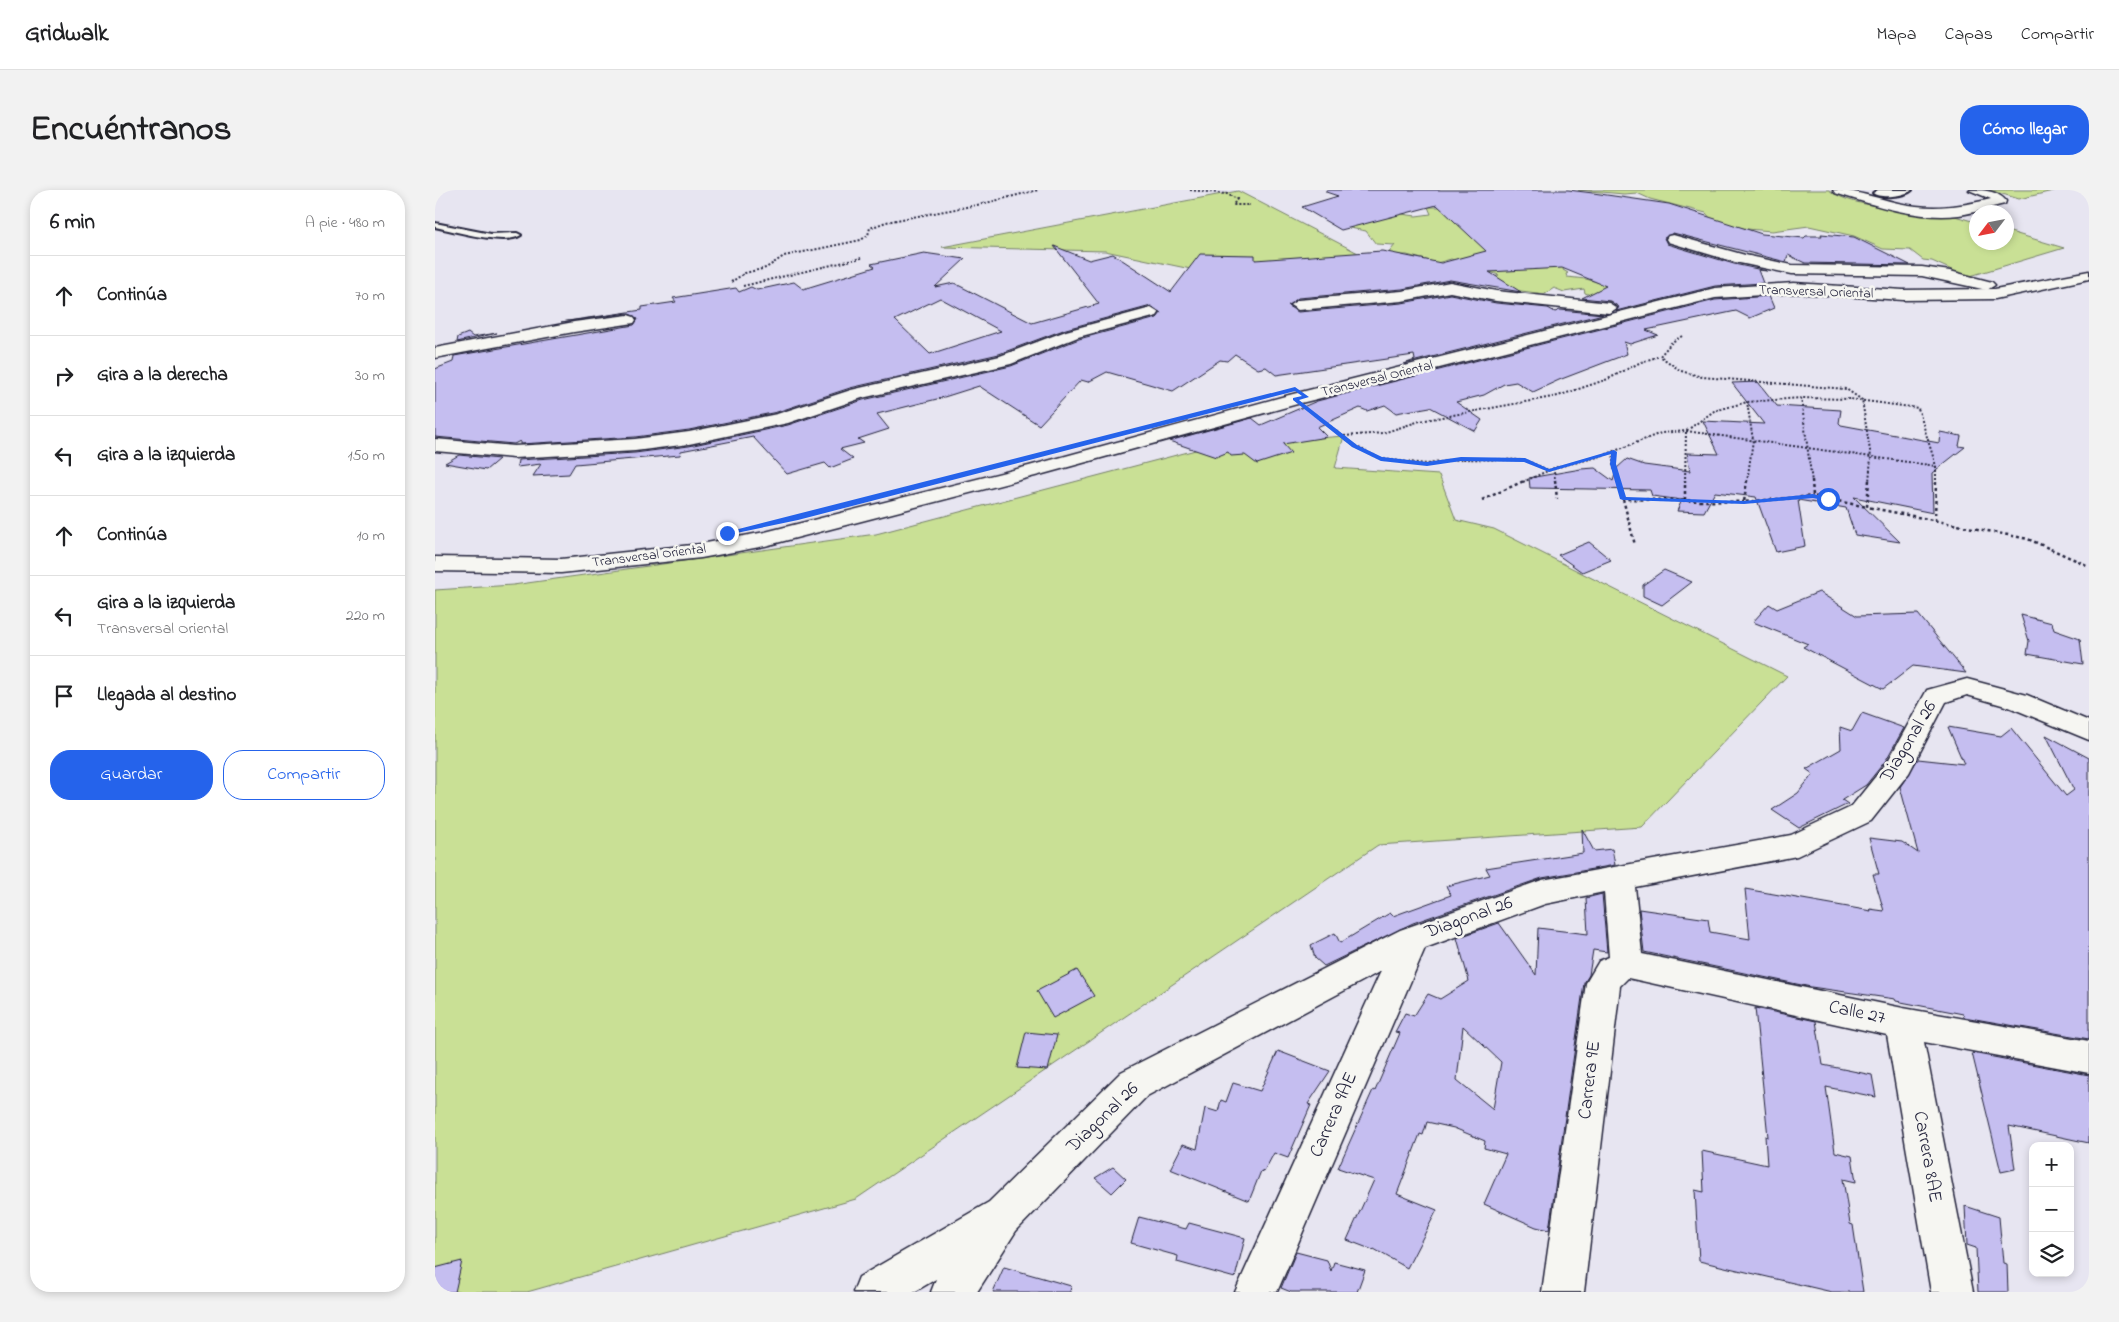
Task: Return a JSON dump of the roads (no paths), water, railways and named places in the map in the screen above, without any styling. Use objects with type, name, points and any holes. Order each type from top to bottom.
[{"type":"street","points":[[1839,190],[1874,194],[1929,211],[1958,211],[2000,201],[1996,197],[1975,190]]},
{"type":"street","points":[[1874,194],[1907,190]]},
{"type":"street","points":[[1673,239],[1736,258],[1780,266],[1808,270],[1937,273],[1987,285]]},
{"type":"street","name":"Transversal Oriental","points":[[435,564],[491,567],[561,566],[701,551],[765,539],[1027,472],[1609,308],[1738,282],[1796,280],[1918,288],[1987,285],[2089,263]]},
{"type":"street","name":"Transversal Oriental","points":[[435,548],[572,549],[727,533],[815,514],[1715,293],[1794,288],[1903,295],[1995,294],[2089,275]]},
{"type":"street","points":[[1297,305],[1401,296],[1451,287],[1497,296],[1609,308]]},
{"type":"street","points":[[435,445],[514,452],[635,445],[689,438],[781,419],[857,394],[1005,360],[1072,334],[1151,313]]},
{"type":"street","points":[[435,353],[574,327],[628,320]]},
{"type":"street","name":"Diagonal 26","points":[[874,1292],[1003,1216],[1134,1084],[1412,939],[1542,892],[1797,845],[1861,814],[1899,766],[1936,696],[1967,687],[2018,701],[2089,731]]},
{"type":"street","points":[[1619,879],[1627,964]]},
{"type":"street","name":"Carrera 9AE","points":[[1256,1292],[1412,939]]},
{"type":"street","name":"Calle 27","points":[[1627,964],[1903,1023],[2089,1057]]},
{"type":"street","name":"Carrera 9E","points":[[1563,1292],[1603,983],[1611,971],[1627,964]]},
{"type":"street","name":"Carrera 8AE","points":[[1903,1023],[1952,1292]]},
{"type":"street","points":[[952,1292],[1003,1216]]},
{"type":"lane","points":[[435,225],[491,236],[517,235]]}]
